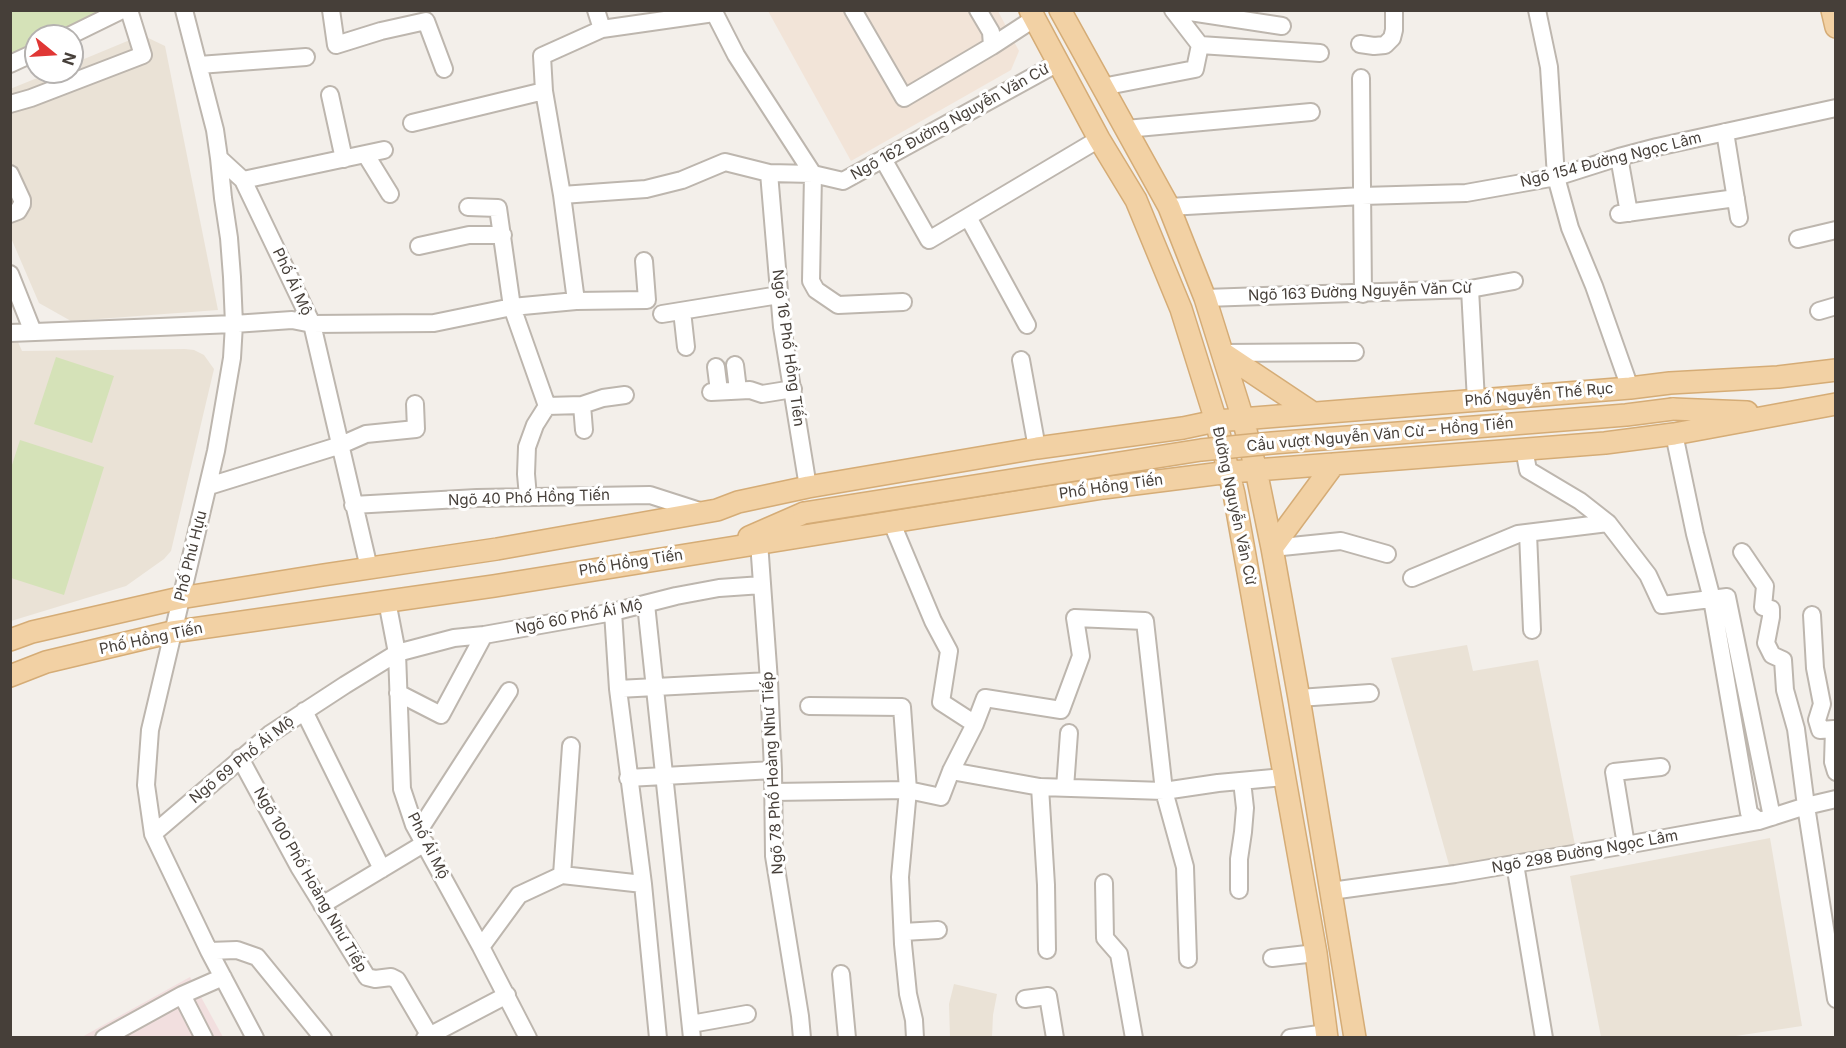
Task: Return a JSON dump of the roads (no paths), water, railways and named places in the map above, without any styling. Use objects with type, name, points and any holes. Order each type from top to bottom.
[{"type":"main road","name":"Đường Nguyễn Văn Cừ","points":[[1060,10],[1169,207],[1205,298],[1243,419],[1272,548],[1355,1038]]},
{"type":"main road","points":[[1832,10],[1836,27]]},
{"type":"main road","name":"Đường Nguyễn Văn Cừ","points":[[1032,14],[1099,139],[1136,200],[1181,309],[1216,421],[1230,472],[1316,953],[1327,1035]]},
{"type":"main road","points":[[1223,353],[1313,413]]},
{"type":"main road","name":"Phố Nguyễn Thế Rục","points":[[1243,419],[1670,383],[1778,377],[1836,370]]},
{"type":"main road","points":[[1673,409],[1778,377]]},
{"type":"main road","points":[[1256,470],[1605,443],[1674,434],[1836,404]]},
{"type":"main road","points":[[1673,409],[1784,413]]},
{"type":"main road","name":"Cầu vượt Nguyễn Văn Cừ – Hồng Tiến","points":[[804,513],[1202,450],[1615,416],[1673,409]]},
{"type":"main road","points":[[10,640],[32,632],[180,598],[497,549],[710,511],[738,502],[808,487],[1037,448],[1243,419]]},
{"type":"main road","points":[[1272,548],[1334,464]]},
{"type":"main road","name":"Phố Hồng Tiến","points":[[10,676],[46,662],[172,632],[494,586],[1103,488],[1256,470]]},
{"type":"main road","points":[[710,511],[804,513]]},
{"type":"main road","points":[[723,549],[804,513]]},
{"type":"street","points":[[84,29],[122,10]]},
{"type":"street","points":[[10,104],[143,55],[129,10]]},
{"type":"street","points":[[184,10],[215,130],[219,158]]},
{"type":"street","points":[[331,10],[336,45],[381,31],[426,21],[444,69]]},
{"type":"street","points":[[596,10],[602,29]]},
{"type":"street","points":[[853,10],[904,98],[992,46],[1032,14]]},
{"type":"street","points":[[978,10],[991,32],[992,46]]},
{"type":"street","points":[[1102,87],[1195,69],[1200,45],[1175,10]]},
{"type":"street","points":[[1175,10],[1282,26]]},
{"type":"street","points":[[1360,44],[1385,45],[1392,38],[1395,30],[1394,10]]},
{"type":"street","points":[[1537,10],[1550,67],[1556,177],[1570,228],[1594,286],[1630,388]]},
{"type":"street","points":[[576,301],[562,195],[544,91],[542,56],[602,29],[713,12],[736,55],[813,174],[811,281],[816,290],[838,305],[903,302]]},
{"type":"street","points":[[1200,45],[1320,53]]},
{"type":"street","points":[[199,65],[306,57]]},
{"type":"street","points":[[10,64],[24,58]]},
{"type":"street","name":"Ngõ 162 Đường Nguyễn Văn Cừ","points":[[562,195],[646,189],[682,180],[725,162],[769,173],[813,174],[843,181],[1058,63]]},
{"type":"street","points":[[1361,78],[1363,294]]},
{"type":"street","points":[[412,123],[544,91]]},
{"type":"street","points":[[330,95],[344,159]]},
{"type":"street","name":"Ngõ 154 Đường Ngọc Lâm","points":[[1169,207],[1362,196],[1466,193],[1556,177],[1618,157],[1836,108]]},
{"type":"street","points":[[1126,129],[1311,112]]},
{"type":"street","points":[[1725,132],[1739,218]]},
{"type":"street","points":[[883,159],[929,240],[1099,139]]},
{"type":"street","points":[[243,180],[384,150]]},
{"type":"street","points":[[366,155],[390,194]]},
{"type":"street","points":[[1618,157],[1624,214],[1736,198]]},
{"type":"street","name":"Phố Ái Mộ","points":[[219,158],[243,180],[312,324],[369,568]]},
{"type":"street","name":"Phố Phú Hựu","points":[[219,158],[230,238],[234,324],[232,358],[209,486],[180,598],[150,730],[146,785],[153,834],[209,951],[255,1038]]},
{"type":"street","name":"Ngõ 16 Phố Hồng Tiến","points":[[769,173],[782,327],[794,389],[808,487]]},
{"type":"street","points":[[10,174],[22,200],[18,211],[10,214]]},
{"type":"street","points":[[468,207],[498,208],[512,307],[547,406]]},
{"type":"street","points":[[968,217],[1027,325]]},
{"type":"street","points":[[1798,239],[1836,230]]},
{"type":"street","points":[[419,246],[469,235],[503,235]]},
{"type":"street","points":[[10,333],[292,320],[312,324],[434,323],[512,307],[576,301],[647,300],[644,261]]},
{"type":"street","points":[[10,274],[33,332]]},
{"type":"street","name":"Ngõ 163 Đường Nguyễn Văn Cừ","points":[[1205,298],[1470,289],[1514,280]]},
{"type":"street","points":[[662,314],[778,287]]},
{"type":"street","points":[[1470,289],[1476,401]]},
{"type":"street","points":[[1819,311],[1836,306]]},
{"type":"street","points":[[682,311],[686,347]]},
{"type":"street","points":[[1223,353],[1355,352]]},
{"type":"street","points":[[1022,360],[1037,448]]},
{"type":"street","points":[[735,365],[738,390]]},
{"type":"street","points":[[716,367],[715,392],[750,390],[762,394],[794,389]]},
{"type":"street","points":[[528,497],[527,447],[535,425],[547,406],[585,398],[624,395]]},
{"type":"street","points":[[584,430],[585,398]]},
{"type":"street","points":[[209,486],[341,445],[366,434],[416,429],[415,404]]},
{"type":"street","points":[[1674,434],[1695,534],[1712,599],[1749,813],[1765,819]]},
{"type":"street","points":[[1524,449],[1528,470],[1580,501],[1608,523],[1648,575],[1662,605],[1712,599]]},
{"type":"street","name":"Ngõ 40 Phố Hồng Tiến","points":[[353,505],[528,497],[650,495],[710,511]]},
{"type":"street","points":[[891,521],[929,612],[949,651],[941,702],[975,724]]},
{"type":"street","points":[[1412,578],[1518,534],[1608,523]]},
{"type":"street","points":[[1528,533],[1532,630]]},
{"type":"street","points":[[1272,548],[1341,541],[1387,554]]},
{"type":"street","name":"Ngõ 78 Phố Hoàng Như Tiếp","points":[[759,543],[769,681],[774,856],[802,1038]]},
{"type":"street","points":[[1742,552],[1765,586],[1763,607],[1771,609],[1766,643],[1772,655],[1783,660],[1785,690],[1796,729],[1836,999]]},
{"type":"street","name":"Ngõ 60 Phố Ái Mộ","points":[[397,653],[454,638],[484,635],[613,612],[676,596],[719,588],[762,585]]},
{"type":"street","name":"Phố Ái Mộ","points":[[387,601],[397,653],[402,789],[421,838],[482,947],[528,1038]]},
{"type":"street","points":[[645,604],[692,1031],[747,1014]]},
{"type":"street","points":[[613,612],[618,690],[643,884],[658,1038]]},
{"type":"street","points":[[1812,615],[1815,668],[1822,704],[1817,720],[1820,730],[1834,729],[1833,762],[1836,772]]},
{"type":"street","points":[[773,792],[908,790],[941,797],[985,698],[1061,710],[1081,656],[1075,618],[1145,621],[1164,791],[1185,867],[1188,959]]},
{"type":"street","points":[[398,693],[441,715],[484,635]]},
{"type":"street","name":"Ngõ 69 Phố Ái Mộ","points":[[153,834],[270,734],[397,653]]},
{"type":"street","points":[[618,690],[769,681]]},
{"type":"street","points":[[322,905],[382,869],[421,838],[509,692]]},
{"type":"street","points":[[1299,698],[1370,693]]},
{"type":"street","points":[[809,706],[902,707],[908,790],[900,877],[908,994],[914,1020],[915,1038]]},
{"type":"street","points":[[304,711],[382,869]]},
{"type":"street","points":[[1065,788],[1069,733]]},
{"type":"street","points":[[562,875],[571,746]]},
{"type":"street","name":"Ngõ 100 Phố Hoàng Như Tiếp","points":[[240,758],[299,867],[367,977],[375,979],[391,976],[395,978],[428,1037]]},
{"type":"street","points":[[1626,845],[1614,772],[1661,766]]},
{"type":"street","points":[[628,778],[773,770]]},
{"type":"street","points":[[951,771],[1040,787],[1164,791],[1284,777]]},
{"type":"street","points":[[1239,890],[1239,859],[1244,832],[1245,808],[1242,781]]},
{"type":"street","points":[[1040,787],[1047,950]]},
{"type":"street","name":"Ngõ 298 Đường Ngọc Lâm","points":[[1331,891],[1626,845],[1765,819],[1836,799]]},
{"type":"street","points":[[1515,864],[1544,1038]]},
{"type":"street","points":[[482,947],[519,895],[562,875],[643,884]]},
{"type":"street","points":[[1104,883],[1105,938],[1119,954],[1134,1038]]},
{"type":"street","points":[[903,932],[938,930]]},
{"type":"street","points":[[209,951],[237,950],[257,957],[323,1038]]},
{"type":"street","points":[[1272,958],[1316,953]]},
{"type":"street","points":[[841,974],[847,1038]]},
{"type":"street","points":[[104,1038],[182,995],[223,977]]},
{"type":"street","points":[[182,995],[204,1038]]},
{"type":"street","points":[[428,1037],[507,995]]},
{"type":"street","points":[[1025,999],[1048,996],[1055,1038]]},
{"type":"street","points":[[1290,1038],[1327,1035]]}]
